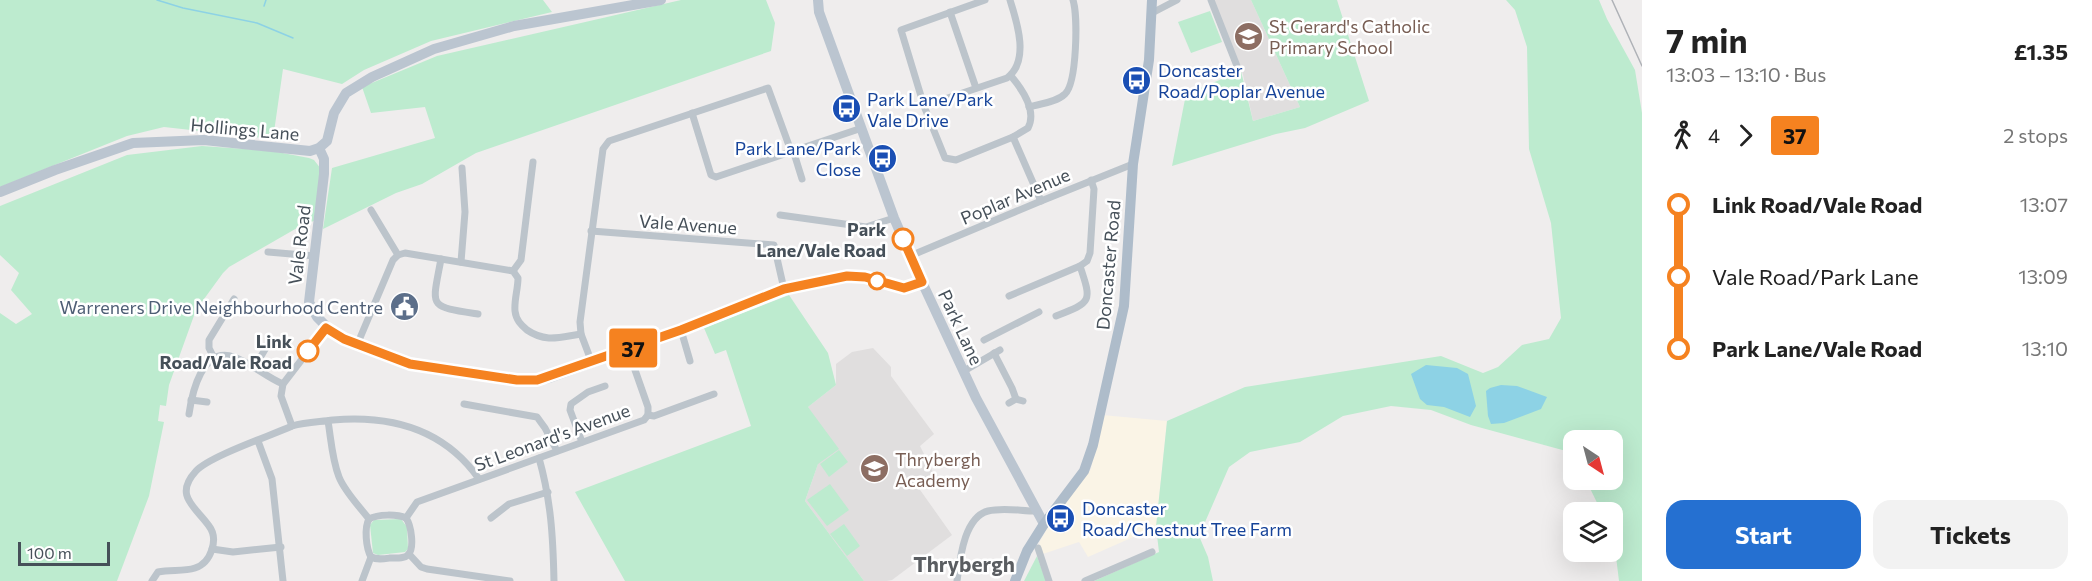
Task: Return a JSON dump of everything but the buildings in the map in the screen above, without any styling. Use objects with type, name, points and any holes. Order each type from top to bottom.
[{"type":"main road","name":"Doncaster Road","points":[[1015,581],[1027,550],[1084,471],[1093,445],[1124,306],[1132,164],[1145,91],[1152,0]]},
{"type":"street","name":"Hollings Lane","points":[[0,192],[133,143],[204,140],[310,151],[319,148],[327,141],[334,113],[346,93],[372,77],[434,49],[514,26],[661,0]]},
{"type":"street","name":"Park Lane","points":[[818,0],[819,12],[910,256],[963,370],[1044,524]]},
{"type":"street","points":[[985,0],[901,30],[924,106],[942,155],[948,160],[956,160],[1013,137],[1024,132],[1031,123],[1032,117],[1024,94],[1011,76]]},
{"type":"street","points":[[924,106],[1011,76],[1017,65],[1019,40],[1018,27],[1010,0]]},
{"type":"street","points":[[1029,107],[1059,98],[1065,94],[1071,84],[1077,21],[1073,0]]},
{"type":"street","points":[[1152,13],[1178,0]]},
{"type":"street","points":[[1211,0],[1237,66]]},
{"type":"street","points":[[950,12],[976,88]]},
{"type":"street","points":[[592,363],[581,334],[580,322],[603,149],[609,141],[768,88],[802,179]]},
{"type":"street","points":[[692,113],[713,177],[862,128]]},
{"type":"street","points":[[1013,137],[1041,201]]},
{"type":"street","name":"Vale Road","points":[[319,148],[325,167],[309,302],[311,310],[326,328],[344,339],[410,364],[517,380],[537,380],[549,378],[628,350],[784,289],[847,276],[865,277],[904,288],[922,282]]},
{"type":"street","points":[[513,271],[521,260],[533,162]]},
{"type":"street","name":"Poplar Avenue","points":[[910,256],[1132,164]]},
{"type":"street","points":[[461,262],[465,213],[462,168]]},
{"type":"street","points":[[1009,296],[1087,261],[1090,254],[1094,189],[1091,180]]},
{"type":"street","points":[[370,210],[398,255]]},
{"type":"street","points":[[780,215],[866,227],[894,218]]},
{"type":"street","name":"Vale Avenue","points":[[591,231],[774,245],[784,289]]},
{"type":"street","points":[[268,252],[315,256]]},
{"type":"street","points":[[357,345],[393,260],[405,253],[513,271],[518,278],[515,315],[521,325],[545,339],[581,334]]},
{"type":"street","points":[[441,259],[434,295],[435,301],[443,309],[478,314]]},
{"type":"street","points":[[1056,316],[1079,307],[1087,298],[1088,289],[1080,266]]},
{"type":"street","points":[[214,358],[208,340],[234,299]]},
{"type":"street","points":[[1016,401],[997,352],[987,339],[1039,312]]},
{"type":"street","points":[[292,426],[281,396],[283,384],[326,328]]},
{"type":"street","points":[[681,330],[690,361]]},
{"type":"street","points":[[254,368],[270,341]]},
{"type":"street","points":[[628,350],[648,407],[648,415]]},
{"type":"street","points":[[963,370],[997,352]]},
{"type":"street","points":[[189,414],[194,387],[206,366],[214,358],[220,356],[235,357],[283,384]]},
{"type":"street","points":[[582,442],[570,410],[571,404],[588,392],[605,386]]},
{"type":"street","name":"St Leonard's Avenue","points":[[406,518],[417,502],[644,420],[648,415],[654,416],[714,394]]},
{"type":"street","points":[[191,400],[207,402]]},
{"type":"street","points":[[464,404],[537,417],[557,451]]},
{"type":"street","points":[[152,581],[158,572],[194,568],[200,565],[206,561],[212,549],[211,529],[190,506],[187,491],[197,470],[292,426],[375,418],[418,429],[456,453],[479,479]]},
{"type":"street","points":[[328,421],[332,452],[339,478],[369,519]]},
{"type":"street","points":[[258,441],[272,479],[283,581]]},
{"type":"street","points":[[539,458],[548,492],[553,536],[554,581]]},
{"type":"street","points":[[491,518],[509,504],[548,492]]},
{"type":"street","points":[[957,581],[962,551],[975,518],[995,510],[1036,511]]},
{"type":"street","points":[[400,515],[406,518],[410,524],[411,550],[409,554],[386,559],[371,557],[368,552],[366,524],[369,519],[374,516],[400,515]]},
{"type":"street","points":[[212,549],[233,552],[281,548]]},
{"type":"street","points":[[1038,548],[1049,581]]},
{"type":"street","points":[[1085,581],[1152,552]]},
{"type":"street","points":[[409,554],[421,567],[510,581]]},
{"type":"street","points":[[362,581],[371,557]]},
{"type":"shaded area","name":"St Gerard's Catholic Primary School","points":[[1213,0],[1251,0],[1300,107],[1253,121],[1242,70]]},
{"type":"shaded area","name":"Thrybergh Academy","points":[[873,348],[891,367],[891,376],[934,434],[920,446],[934,474],[918,487],[952,535],[892,580],[887,581],[864,581],[805,501],[818,464],[808,407],[836,385],[836,364],[852,352]]},
{"type":"shaded area","points":[[1102,415],[1167,421],[1156,527],[1088,557],[1079,542],[1037,556],[1040,541],[1051,522],[1091,469]]},
{"type":"green space","points":[[0,0],[543,0],[552,12],[431,41],[364,70],[342,84],[283,69],[273,139],[164,127],[127,136],[0,187]]},
{"type":"green space","points":[[681,0],[766,0],[775,23],[771,51],[476,153],[422,184],[396,193],[323,229],[332,168],[435,138],[425,107],[371,113],[362,87],[437,56]]},
{"type":"green space","points":[[1251,0],[1337,0],[1369,101],[1305,128],[1276,134],[1172,166],[1186,94],[1241,71],[1253,121],[1300,107]]},
{"type":"green space","points":[[1506,0],[1599,0],[1635,70],[1642,113],[1642,581],[1619,581],[1617,562],[1623,562],[1623,502],[1597,502],[1591,490],[1623,490],[1623,430],[1563,430],[1563,450],[1471,425],[1431,410],[1391,406],[1343,416],[1300,442],[1250,452],[1229,467],[1199,536],[1208,557],[1213,581],[1094,581],[1159,552],[1156,527],[1167,421],[1245,387],[1441,356],[1483,373],[1498,367],[1522,345],[1549,339],[1561,318],[1551,223],[1529,149],[1527,47],[1515,10]]},
{"type":"green space","points":[[1210,11],[1222,42],[1191,53],[1178,22]]},
{"type":"green space","points":[[202,146],[272,151],[314,160],[321,169],[316,220],[297,228],[229,267],[196,310],[169,385],[166,406],[160,405],[158,421],[164,422],[149,496],[117,581],[0,581],[0,313],[16,324],[32,314],[11,290],[19,273],[0,255],[0,206],[127,155]]},
{"type":"green space","points":[[789,295],[828,353],[836,385],[808,407],[839,449],[818,464],[805,501],[864,581],[625,581],[575,492],[751,426],[726,350],[715,354],[704,328]]},
{"type":"green space","points":[[839,450],[848,462],[829,477],[820,464]]},
{"type":"green space","points":[[830,484],[849,510],[827,526],[807,500]]},
{"type":"green space","points":[[401,519],[407,527],[408,549],[405,552],[378,555],[373,553],[370,525],[374,520]]},
{"type":"green space","points":[[844,524],[860,546],[847,556],[830,534]]},
{"type":"green space","points":[[1037,556],[1046,581],[1024,581]]},
{"type":"water","points":[[1426,365],[1457,368],[1468,374],[1476,406],[1470,417],[1444,407],[1427,405],[1420,399],[1411,374]]},
{"type":"water","points":[[1501,385],[1517,386],[1547,397],[1541,409],[1504,423],[1491,424],[1486,391]]},
{"type":"waterway","points":[[157,0],[183,8],[257,23],[293,38]]},
{"type":"waterway","points":[[264,6],[266,0]]},
{"type":"railway","points":[[1612,0],[1642,66]]},
{"type":"bus line","name":"37","points":[[308,351],[326,328],[344,339],[410,364],[526,381],[549,378],[681,330],[784,289],[839,276],[865,277],[899,288],[909,288],[922,282],[903,239]]},
{"type":"place","name":"St Gerard's Catholic Primary School","points":[[1248,36]]},
{"type":"place","name":"Doncaster Road/Poplar Avenue","points":[[1137,80]]},
{"type":"place","name":"Park Lane/Park Vale Drive","points":[[846,109]]},
{"type":"place","name":"Park Lane/Park Close","points":[[882,158]]},
{"type":"place","name":"Park Lane/Vale Road","points":[[903,239]]},
{"type":"place","name":"Warreners Drive Neighbourhood Centre","points":[[404,307]]},
{"type":"place","name":"Link Road/Vale Road","points":[[308,351]]},
{"type":"place","name":"Thrybergh Academy","points":[[874,469]]},
{"type":"place","name":"Doncaster Road/Chestnut Tree Farm","points":[[1061,518]]},
{"type":"district","name":"Thrybergh","points":[[964,563]]}]
